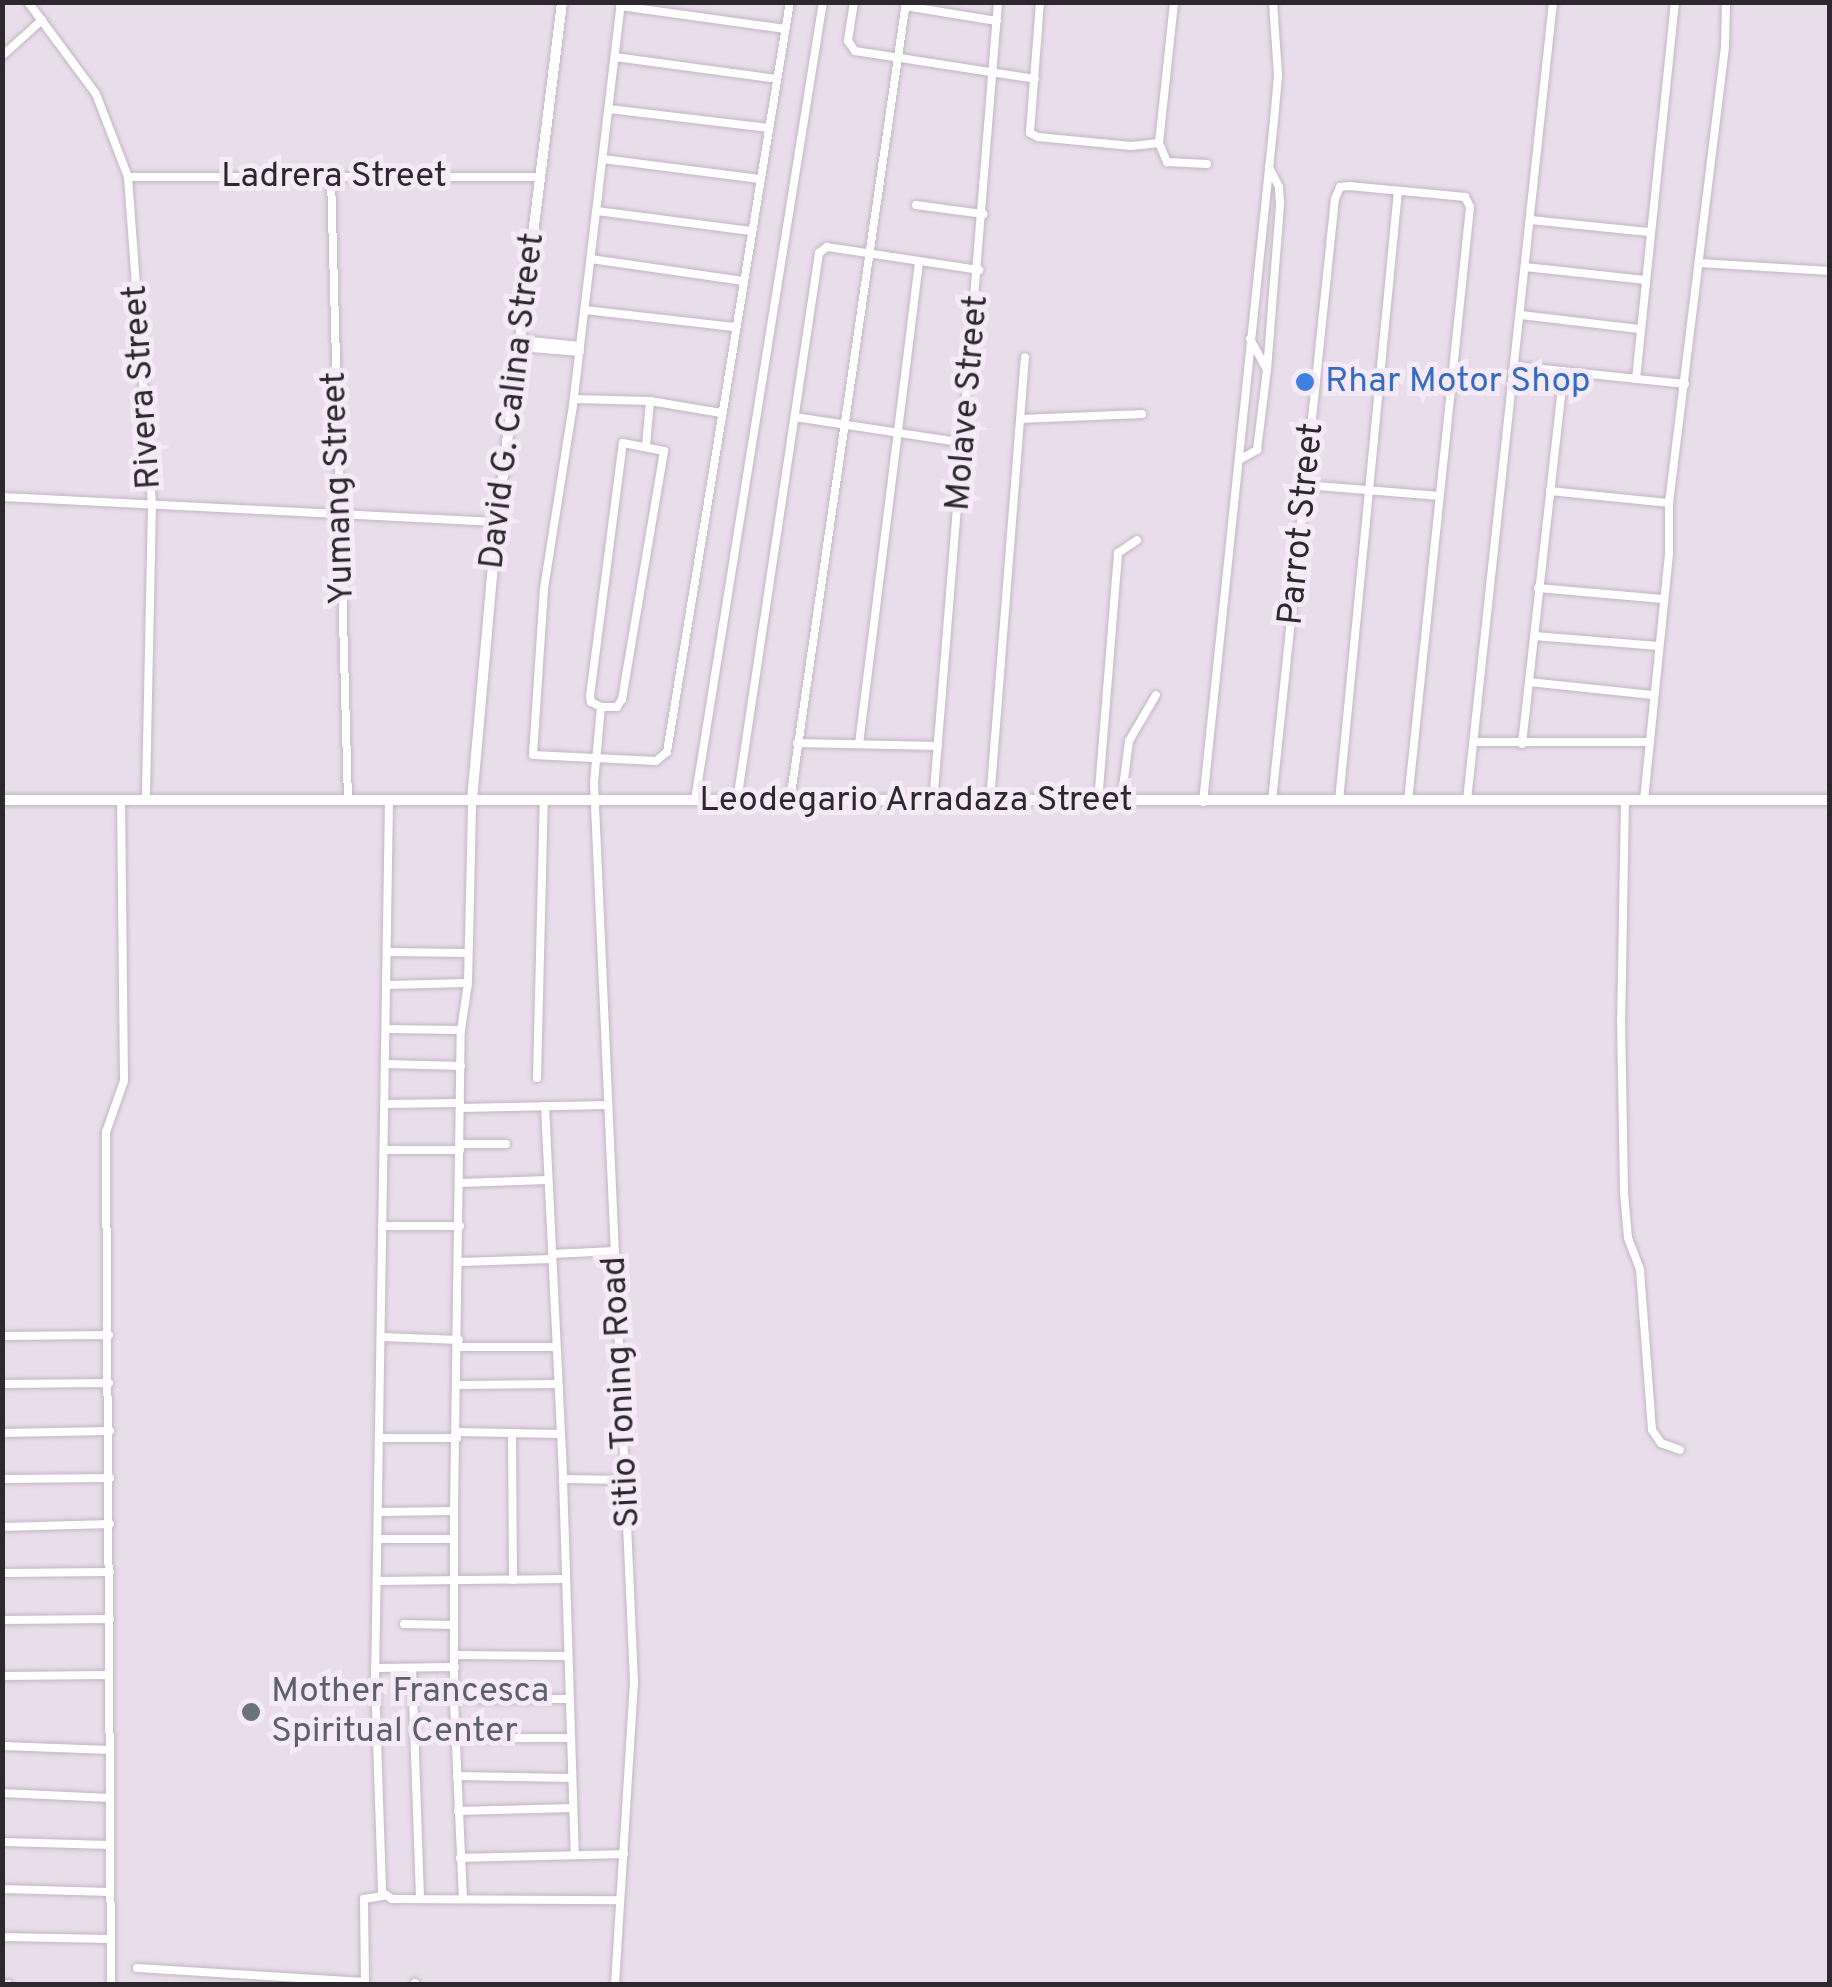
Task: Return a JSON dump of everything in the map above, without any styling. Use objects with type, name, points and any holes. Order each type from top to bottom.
[{"type":"street","name":"Rivera Street","points":[[28,2],[96,94],[128,177],[152,505],[146,800]]},
{"type":"street","name":"David G. Calina Street","points":[[472,800],[497,522],[562,2]]},
{"type":"street","points":[[785,28],[621,4],[574,398],[544,590],[533,755],[656,760],[667,752],[790,2]]},
{"type":"street","points":[[695,800],[822,2]]},
{"type":"street","points":[[854,2],[851,48],[993,75],[1035,79]]},
{"type":"street","name":"Molave Street","points":[[933,802],[998,2]]},
{"type":"street","points":[[1040,2],[1029,129],[1033,136],[1130,146],[1159,143]]},
{"type":"street","points":[[1174,2],[1159,143],[1166,162],[1207,164]]},
{"type":"street","points":[[1203,802],[1278,75],[1273,2]]},
{"type":"street","points":[[1467,800],[1554,2]]},
{"type":"street","points":[[1636,378],[1648,232],[1676,2]]},
{"type":"street","points":[[1644,800],[1670,503],[1700,262],[1726,2]]},
{"type":"street","points":[[790,801],[906,4],[997,20]]},
{"type":"street","points":[[2,56],[42,20]]},
{"type":"street","points":[[615,57],[777,79]]},
{"type":"street","points":[[609,108],[769,128]]},
{"type":"street","points":[[603,159],[760,180]]},
{"type":"street","points":[[1239,460],[1257,450],[1267,370],[1280,203],[1277,184],[1268,167]]},
{"type":"street","name":"Ladrera Street","points":[[128,177],[540,177]]},
{"type":"street","name":"Yumang Street","points":[[331,177],[348,800]]},
{"type":"street","points":[[1266,194],[1277,184]]},
{"type":"street","name":"Parrot Street","points":[[1272,801],[1335,199],[1340,188],[1398,192]]},
{"type":"street","points":[[1340,801],[1398,192],[1465,197],[1470,208],[1408,801]]},
{"type":"street","points":[[916,206],[983,214]]},
{"type":"street","points":[[597,211],[751,231]]},
{"type":"street","points":[[1530,220],[1648,232]]},
{"type":"street","points":[[737,801],[819,253],[827,247],[979,270]]},
{"type":"street","points":[[592,259],[743,281]]},
{"type":"street","points":[[858,744],[920,262]]},
{"type":"street","points":[[1700,262],[1830,271]]},
{"type":"street","points":[[1526,268],[1645,280]]},
{"type":"street","points":[[585,310],[734,327]]},
{"type":"street","points":[[1521,315],[1639,330]]},
{"type":"street","points":[[1250,339],[1267,370]]},
{"type":"street","points":[[521,343],[580,349]]},
{"type":"street","points":[[990,802],[1025,356]]},
{"type":"street","points":[[1514,366],[1685,384]]},
{"type":"street","points":[[1522,744],[1564,371]]},
{"type":"street","points":[[574,398],[650,400],[721,413]]},
{"type":"street","points":[[646,446],[650,400]]},
{"type":"street","points":[[1243,410],[1261,424]]},
{"type":"street","points":[[1020,418],[1142,414]]},
{"type":"street","points":[[795,417],[964,443]]},
{"type":"street","points":[[623,443],[664,451],[620,705],[601,707],[591,702],[590,696],[623,443]]},
{"type":"street","points":[[1305,485],[1440,496]]},
{"type":"street","points":[[1550,491],[1670,503]]},
{"type":"street","points":[[2,498],[497,522]]},
{"type":"street","points":[[1098,802],[1118,553],[1137,540]]},
{"type":"street","points":[[1538,588],[1663,600]]},
{"type":"street","points":[[1534,636],[1659,646]]},
{"type":"street","points":[[1529,682],[1652,695]]},
{"type":"street","points":[[1121,802],[1129,741],[1156,695]]},
{"type":"street","name":"Sitio Toning Road","points":[[601,707],[594,759],[634,1682],[614,1984]]},
{"type":"street","points":[[1476,742],[1648,742]]},
{"type":"street","points":[[797,743],[938,746]]},
{"type":"street","name":"Leodegario Arradaza Street","points":[[2,800],[1830,800]]},
{"type":"street","points":[[111,1984],[106,1132],[124,1081],[121,800]]},
{"type":"street","points":[[384,1896],[376,1668],[389,800]]},
{"type":"street","points":[[463,1898],[454,1700],[454,1511],[460,1343],[461,1030],[468,983],[472,800]]},
{"type":"street","points":[[538,1078],[544,800]]},
{"type":"street","points":[[1625,800],[1621,1019],[1624,1192],[1628,1238],[1640,1270],[1652,1430],[1661,1444],[1680,1450]]},
{"type":"street","points":[[387,952],[468,952]]},
{"type":"street","points":[[386,985],[468,983]]},
{"type":"street","points":[[386,1029],[461,1030]]},
{"type":"street","points":[[386,1064],[461,1066]]},
{"type":"street","points":[[385,1104],[608,1105]]},
{"type":"street","points":[[544,1106],[563,1479],[575,1854]]},
{"type":"street","points":[[384,1150],[506,1144]]},
{"type":"street","points":[[460,1184],[548,1180]]},
{"type":"street","points":[[382,1226],[460,1226]]},
{"type":"street","points":[[460,1262],[615,1251]]},
{"type":"street","points":[[2,1336],[109,1335]]},
{"type":"street","points":[[382,1338],[556,1347]]},
{"type":"street","points":[[2,1384],[109,1383]]},
{"type":"street","points":[[459,1385],[558,1384]]},
{"type":"street","points":[[2,1433],[110,1431]]},
{"type":"street","points":[[512,1434],[513,1580]]},
{"type":"street","points":[[380,1438],[561,1434]]},
{"type":"street","points":[[2,1479],[110,1478]]},
{"type":"street","points":[[563,1479],[625,1480]]},
{"type":"street","points":[[378,1512],[454,1511]]},
{"type":"street","points":[[2,1526],[110,1524]]},
{"type":"street","points":[[378,1539],[454,1540]]},
{"type":"street","points":[[2,1573],[110,1572]]},
{"type":"street","points":[[377,1581],[564,1578]]},
{"type":"street","points":[[2,1620],[110,1619]]},
{"type":"street","points":[[404,1624],[454,1624]]},
{"type":"street","points":[[454,1655],[568,1656]]},
{"type":"street","points":[[376,1668],[454,1667]]},
{"type":"street","points":[[412,1668],[420,1898]]},
{"type":"street","points":[[2,1676],[109,1675]]},
{"type":"street","points":[[454,1700],[569,1699]]},
{"type":"street","points":[[456,1738],[570,1738]]},
{"type":"street","points":[[2,1746],[110,1750]]},
{"type":"street","points":[[457,1776],[572,1778]]},
{"type":"street","points":[[2,1794],[110,1798]]},
{"type":"street","points":[[458,1812],[573,1808]]},
{"type":"street","points":[[2,1842],[110,1845]]},
{"type":"street","points":[[460,1858],[624,1854]]},
{"type":"street","points":[[2,1889],[110,1892]]},
{"type":"street","points":[[137,1968],[250,1981],[311,1976],[365,1982],[364,1899],[384,1896],[620,1900]]},
{"type":"street","points":[[2,1937],[110,1940]]},
{"type":"place","name":"Rhar Motor Shop","points":[[1305,382]]},
{"type":"place","name":"Mother Francesca Spiritual Center","points":[[251,1712]]}]
